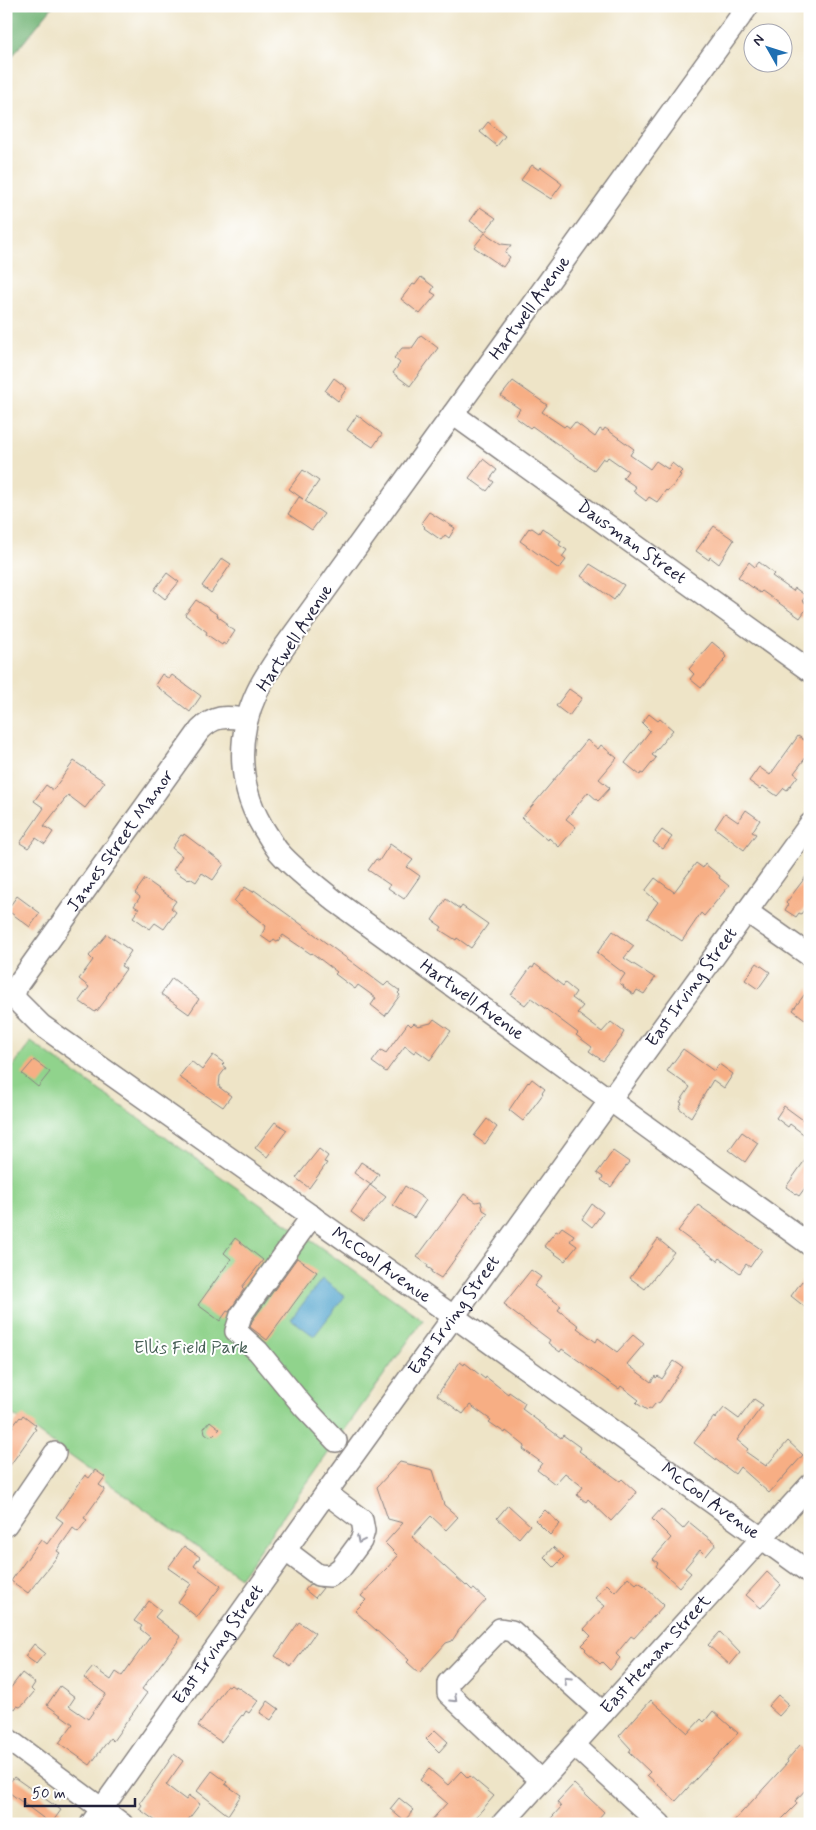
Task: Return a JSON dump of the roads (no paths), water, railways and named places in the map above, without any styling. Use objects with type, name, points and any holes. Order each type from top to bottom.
[{"type":"street","name":"Hartwell Avenue","points":[[748,6],[283,649],[257,692],[243,732],[242,769],[250,803],[258,822],[278,852],[335,901],[810,1245]]},
{"type":"street","name":"Dausman Street","points":[[453,414],[810,670]]},
{"type":"street","name":"James Street Manor","points":[[10,992],[18,984],[200,730],[215,718],[248,719]]},
{"type":"street","name":"East Irving Street","points":[[96,1816],[284,1550],[810,824]]},
{"type":"street","points":[[746,911],[810,956]]},
{"type":"street","name":"McCool Avenue","points":[[10,992],[41,1025],[453,1316],[810,1573]]},
{"type":"street","points":[[312,1216],[241,1315],[236,1331],[258,1351],[303,1406],[336,1441]]},
{"type":"street","points":[[6,1525],[55,1453]]},
{"type":"street","name":"East Heman Street","points":[[502,1824],[810,1485]]},
{"type":"street","points":[[284,1550],[318,1575],[330,1576],[341,1568],[361,1542],[364,1531],[362,1520],[326,1493]]},
{"type":"street","points":[[541,1780],[448,1693],[448,1683],[500,1629],[512,1630],[603,1713]]},
{"type":"street","points":[[6,1738],[96,1816],[122,1824]]},
{"type":"street","points":[[574,1744],[660,1824]]},
{"type":"water","points":[[322,1279],[345,1296],[314,1336],[291,1319]]},
{"type":"park label","name":"Ellis Field Park","points":[[191,1348]]}]
